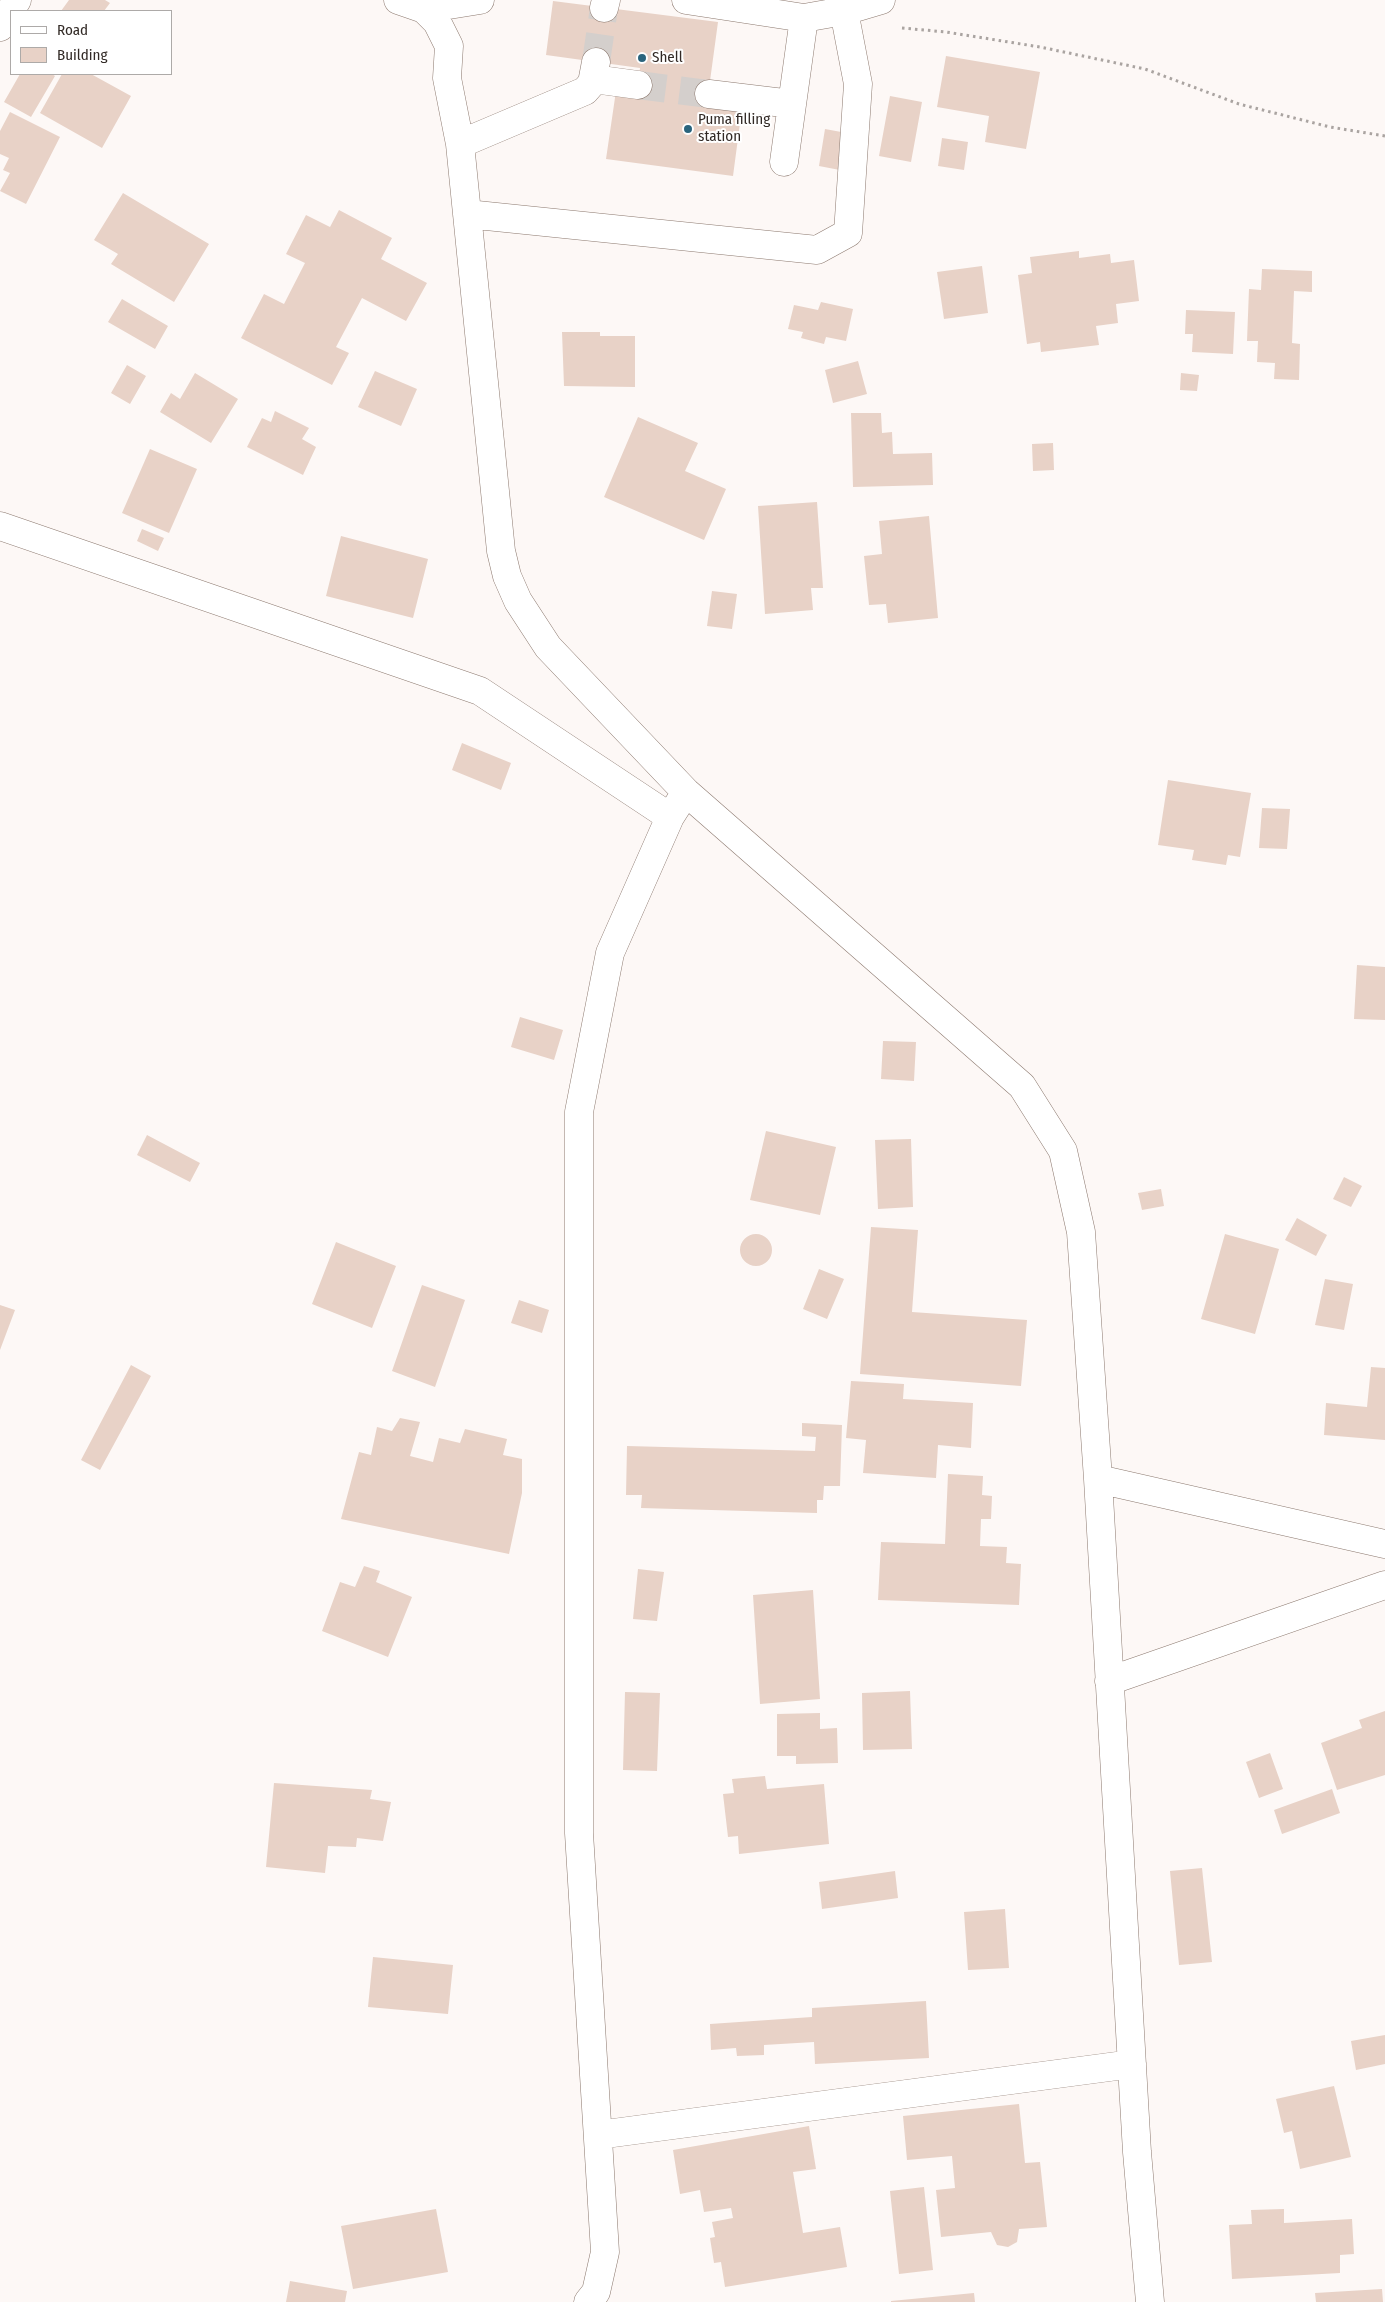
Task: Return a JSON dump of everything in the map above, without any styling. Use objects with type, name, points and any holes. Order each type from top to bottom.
[{"type":"street","points":[[398,0],[424,9],[437,22],[448,46],[447,78],[460,144],[502,551],[507,576],[518,601],[548,647],[686,792],[1022,1086],[1063,1152],[1081,1232],[1098,1479],[1137,2152],[1150,2302]]},
{"type":"street","points":[[424,9],[480,0]]},
{"type":"street","points":[[686,0],[804,18],[844,11],[882,0]]},
{"type":"street","points":[[0,27],[10,11]]},
{"type":"street","points":[[466,214],[816,250],[848,233],[858,84],[844,11]]},
{"type":"street","points":[[784,162],[804,18]]},
{"type":"street","points":[[460,144],[584,91],[594,70],[638,85]]},
{"type":"street","points":[[709,94],[792,104]]},
{"type":"street","points":[[0,526],[480,691],[670,817]]},
{"type":"street","points":[[588,2302],[596,2292],[605,2252],[579,1832],[579,1112],[610,953],[670,817],[686,792]]},
{"type":"street","points":[[1098,1479],[1385,1544]]},
{"type":"street","points":[[1109,1680],[1385,1585]]},
{"type":"street","points":[[598,2135],[1132,2064]]},
{"type":"path","points":[[844,11],[884,27],[946,32],[1145,69],[1240,104],[1330,127],[1385,136]]},
{"type":"building","points":[[69,0],[105,0],[110,3],[105,10],[62,10]]},
{"type":"building","name":"Shell","points":[[553,1],[718,22],[707,103],[742,108],[733,176],[606,159],[616,91],[638,85],[640,68],[546,55]]},
{"type":"building","points":[[946,56],[1040,72],[1026,149],[985,142],[989,116],[937,107]]},
{"type":"building","points":[[19,75],[55,76],[31,117],[4,102]]},
{"type":"building","points":[[61,75],[93,75],[131,96],[102,148],[40,113]]},
{"type":"building","points":[[890,96],[922,102],[911,162],[879,156]]},
{"type":"building","points":[[10,112],[60,137],[26,204],[0,191],[10,173],[3,170],[9,158],[0,154],[0,131]]},
{"type":"building","points":[[825,129],[852,134],[845,171],[819,166]]},
{"type":"building","points":[[942,138],[968,142],[964,170],[938,166]]},
{"type":"building","points":[[123,193],[209,244],[174,302],[111,264],[118,254],[94,240]]},
{"type":"building","points":[[339,210],[392,238],[381,259],[427,283],[406,321],[362,298],[336,347],[349,353],[332,385],[241,338],[264,294],[284,304],[305,263],[286,254],[306,215],[330,227]]},
{"type":"building","points":[[1079,251],[1079,258],[1110,254],[1111,263],[1134,260],[1139,301],[1116,304],[1118,323],[1096,326],[1099,345],[1041,352],[1040,342],[1027,344],[1018,275],[1032,273],[1030,257]]},
{"type":"building","points":[[982,266],[988,313],[944,319],[937,272]]},
{"type":"building","points":[[1262,269],[1312,271],[1312,292],[1294,291],[1292,343],[1300,344],[1299,380],[1274,379],[1275,363],[1257,362],[1258,341],[1247,341],[1249,289],[1261,290]]},
{"type":"building","points":[[122,299],[168,326],[155,349],[108,322]]},
{"type":"building","points":[[821,302],[853,309],[846,341],[826,337],[824,344],[801,338],[803,332],[788,329],[794,305],[818,310]]},
{"type":"building","points":[[1186,310],[1235,312],[1233,354],[1192,352],[1193,334],[1185,334]]},
{"type":"building","points":[[562,332],[600,332],[600,336],[635,336],[635,387],[564,386]]},
{"type":"building","points":[[858,361],[867,394],[833,403],[825,370]]},
{"type":"building","points":[[127,365],[146,376],[130,404],[111,393]]},
{"type":"building","points":[[375,371],[417,389],[401,426],[358,407]]},
{"type":"building","points":[[195,373],[238,399],[211,443],[160,412],[171,393],[180,399]]},
{"type":"building","points":[[1181,373],[1199,375],[1197,391],[1180,390]]},
{"type":"building","points":[[275,411],[309,428],[302,439],[316,447],[303,475],[247,447],[262,418],[271,422]]},
{"type":"building","points":[[851,413],[881,413],[882,433],[892,432],[893,454],[932,453],[933,485],[853,487]]},
{"type":"building","points":[[638,417],[698,443],[685,471],[726,489],[704,540],[604,497]]},
{"type":"building","points":[[1053,443],[1054,470],[1033,471],[1032,444]]},
{"type":"building","points":[[150,449],[197,469],[169,533],[122,513]]},
{"type":"building","points":[[817,502],[823,588],[811,588],[813,610],[765,614],[758,506]]},
{"type":"building","points":[[929,516],[938,618],[888,623],[886,604],[869,605],[864,556],[882,554],[879,521]]},
{"type":"building","points":[[142,529],[164,538],[158,551],[137,541]]},
{"type":"building","points":[[341,536],[428,559],[413,618],[326,596]]},
{"type":"building","points":[[712,591],[737,594],[732,629],[707,626]]},
{"type":"building","points":[[462,743],[511,763],[501,790],[452,770]]},
{"type":"building","points":[[1168,780],[1251,793],[1240,857],[1228,855],[1226,865],[1192,860],[1194,850],[1158,845]]},
{"type":"building","points":[[1262,808],[1290,809],[1287,849],[1259,848]]},
{"type":"building","points":[[1357,965],[1385,967],[1385,1020],[1354,1019]]},
{"type":"building","points":[[520,1017],[563,1030],[554,1060],[511,1047]]},
{"type":"building","points":[[883,1041],[916,1042],[914,1081],[881,1079]]},
{"type":"building","points":[[766,1131],[836,1147],[820,1215],[750,1200]]},
{"type":"building","points":[[147,1135],[200,1163],[190,1182],[137,1155]]},
{"type":"building","points":[[911,1139],[913,1207],[878,1209],[875,1140]]},
{"type":"building","points":[[1344,1177],[1362,1186],[1351,1207],[1333,1199]]},
{"type":"building","points":[[1161,1189],[1164,1206],[1142,1210],[1138,1193]]},
{"type":"building","points":[[1297,1218],[1327,1235],[1316,1256],[1285,1240]]},
{"type":"building","points":[[871,1227],[918,1230],[912,1312],[1027,1320],[1021,1386],[860,1374]]},
{"type":"building","points":[[756,1234],[762,1235],[767,1239],[771,1244],[771,1256],[767,1261],[762,1265],[756,1266],[750,1265],[745,1261],[741,1256],[740,1250],[741,1244],[745,1239],[750,1235]]},
{"type":"building","points":[[1225,1234],[1279,1249],[1255,1334],[1201,1319]]},
{"type":"building","points":[[336,1242],[396,1266],[372,1328],[312,1304]]},
{"type":"building","points":[[819,1269],[844,1279],[827,1319],[803,1309]]},
{"type":"building","points":[[1325,1279],[1353,1284],[1344,1330],[1315,1325]]},
{"type":"building","points":[[422,1285],[465,1300],[435,1387],[392,1371]]},
{"type":"building","points":[[519,1300],[549,1310],[542,1333],[511,1323]]},
{"type":"building","points":[[0,1305],[15,1310],[0,1350]]},
{"type":"building","points":[[131,1365],[151,1376],[100,1470],[81,1460]]},
{"type":"building","points":[[1371,1367],[1385,1368],[1385,1440],[1324,1435],[1326,1403],[1367,1407]]},
{"type":"building","points":[[851,1381],[904,1384],[903,1399],[973,1403],[971,1448],[938,1445],[936,1478],[863,1473],[866,1440],[846,1438]]},
{"type":"building","points":[[400,1418],[420,1422],[410,1456],[433,1462],[439,1438],[460,1443],[465,1429],[507,1439],[503,1455],[522,1459],[522,1493],[509,1554],[341,1519],[359,1452],[371,1455],[377,1427],[392,1431]]},
{"type":"building","points":[[802,1423],[842,1425],[840,1486],[824,1486],[823,1500],[817,1500],[817,1513],[641,1508],[642,1495],[626,1495],[627,1446],[815,1451],[816,1437],[802,1436]]},
{"type":"building","points":[[948,1474],[983,1476],[982,1495],[992,1496],[991,1519],[981,1519],[980,1546],[1007,1547],[1006,1563],[1021,1564],[1019,1605],[878,1600],[881,1542],[945,1544]]},
{"type":"building","points":[[364,1566],[380,1571],[376,1582],[412,1597],[388,1657],[322,1631],[340,1582],[355,1587]]},
{"type":"building","points":[[638,1569],[664,1572],[657,1621],[633,1619]]},
{"type":"building","points":[[813,1590],[820,1699],[760,1704],[753,1595]]},
{"type":"building","points":[[910,1691],[912,1749],[863,1750],[862,1693]]},
{"type":"building","points":[[625,1692],[660,1693],[657,1771],[623,1770]]},
{"type":"building","points":[[1385,1711],[1385,1775],[1337,1790],[1321,1743],[1362,1728],[1359,1720]]},
{"type":"building","points":[[820,1713],[820,1729],[837,1728],[838,1763],[796,1764],[796,1756],[777,1756],[777,1714]]},
{"type":"building","points":[[1270,1753],[1283,1789],[1259,1798],[1246,1762]]},
{"type":"building","points":[[765,1776],[767,1789],[824,1784],[829,1844],[739,1854],[738,1836],[728,1837],[723,1794],[734,1793],[732,1779]]},
{"type":"building","points":[[274,1783],[372,1790],[370,1799],[391,1802],[383,1841],[357,1838],[356,1847],[328,1846],[325,1873],[266,1867]]},
{"type":"building","points":[[1332,1789],[1340,1813],[1282,1834],[1274,1810]]},
{"type":"building","points":[[1202,1868],[1212,1962],[1179,1965],[1170,1871]]},
{"type":"building","points":[[895,1871],[898,1898],[822,1909],[819,1882]]},
{"type":"building","points":[[1005,1909],[1009,1968],[968,1970],[964,1912]]},
{"type":"building","points":[[373,1957],[453,1965],[448,2014],[368,2007]]},
{"type":"building","points":[[926,2001],[929,2058],[815,2064],[814,2042],[764,2045],[764,2055],[737,2056],[736,2048],[711,2050],[710,2024],[812,2017],[812,2008]]},
{"type":"building","points":[[1385,2035],[1385,2064],[1356,2070],[1351,2041]]},
{"type":"building","points":[[1334,2086],[1351,2157],[1300,2169],[1292,2131],[1284,2133],[1276,2099]]},
{"type":"building","points":[[1019,2104],[1025,2163],[1040,2162],[1047,2227],[1019,2229],[1017,2242],[1008,2247],[997,2245],[991,2232],[941,2237],[936,2190],[955,2188],[952,2156],[907,2160],[903,2116]]},
{"type":"building","points":[[809,2126],[816,2169],[793,2172],[803,2233],[840,2227],[847,2267],[725,2287],[721,2262],[714,2263],[710,2238],[715,2237],[712,2222],[733,2218],[731,2208],[704,2212],[700,2190],[680,2194],[673,2150]]},
{"type":"building","points":[[924,2187],[933,2270],[899,2274],[890,2191]]},
{"type":"building","points":[[436,2209],[448,2272],[353,2289],[341,2226]]},
{"type":"building","points":[[1284,2209],[1284,2223],[1352,2219],[1354,2254],[1340,2255],[1340,2273],[1232,2279],[1229,2225],[1252,2224],[1251,2210]]},
{"type":"building","points":[[290,2281],[347,2291],[345,2302],[286,2302]]},
{"type":"building","points":[[1382,2289],[1383,2302],[1316,2302],[1315,2293]]},
{"type":"building","points":[[974,2293],[975,2302],[891,2302],[891,2301]]},
{"type":"tunnel","points":[[596,62],[604,8]]},
{"type":"tunnel","points":[[638,85],[709,94]]},
{"type":"place","name":"Shell","points":[[642,58]]},
{"type":"place","name":"Puma filling station","points":[[688,129]]}]
